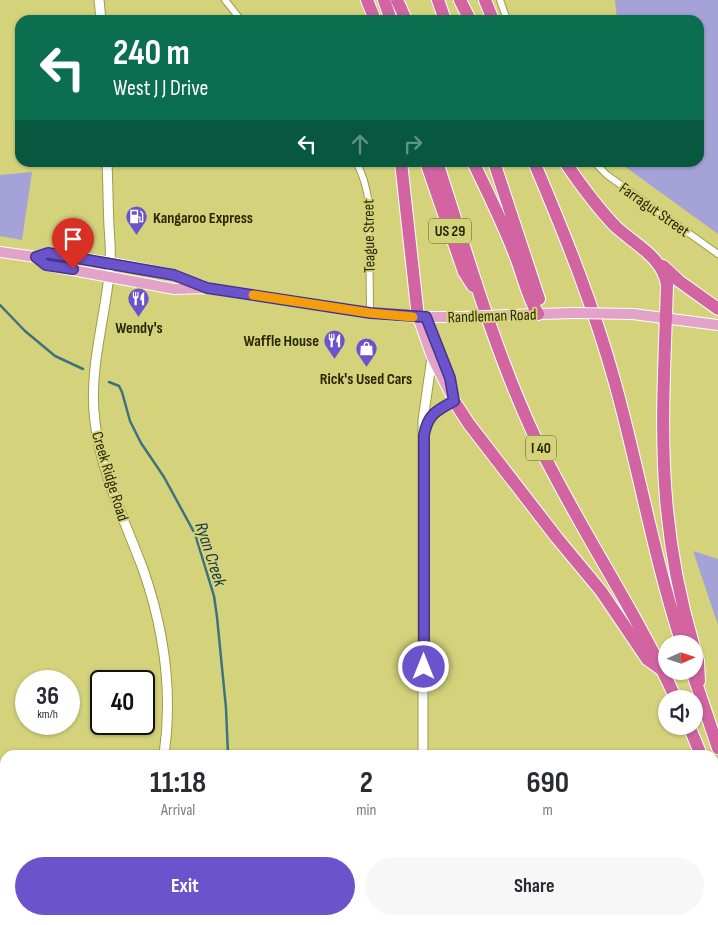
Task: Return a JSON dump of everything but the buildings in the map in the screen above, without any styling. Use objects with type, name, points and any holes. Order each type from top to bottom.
[{"type":"highway","points":[[384,0],[389,15]]},
{"type":"highway","points":[[397,0],[404,15]]},
{"type":"highway","points":[[438,0],[443,15]]},
{"type":"highway","points":[[460,0],[468,15]]},
{"type":"highway","points":[[469,0],[474,15]]},
{"type":"highway","points":[[485,0],[492,15]]},
{"type":"highway","points":[[402,167],[422,317]]},
{"type":"highway","name":"US 29","points":[[428,167],[464,272],[480,297]]},
{"type":"highway","name":"I 40","points":[[439,167],[507,374],[534,435],[658,661]]},
{"type":"highway","points":[[475,167],[499,216],[532,303],[538,314]]},
{"type":"highway","points":[[496,167],[540,302],[538,314]]},
{"type":"highway","points":[[536,167],[564,233],[599,328],[626,423],[662,577],[679,635]]},
{"type":"highway","points":[[569,167],[615,225],[679,281],[718,309]]},
{"type":"highway","points":[[657,262],[666,276],[667,285],[664,402],[665,497],[675,571],[691,635]]},
{"type":"highway","points":[[454,401],[469,424],[601,591],[647,659],[658,667]]},
{"type":"highway","points":[[703,705],[718,748]]},
{"type":"highway","points":[[693,735],[699,750]]},
{"type":"main road","points":[[99,0],[100,15]]},
{"type":"main road","name":"Creek Ridge Road","points":[[107,167],[111,263],[95,359],[94,412],[106,468],[147,582],[160,630],[167,675],[168,696],[165,750]]},
{"type":"main road","name":"Randleman Road","points":[[0,252],[36,257],[48,253],[111,263],[174,275],[207,288]]},
{"type":"main road","name":"Randleman Road","points":[[36,257],[46,265],[174,289],[207,288],[370,313],[422,317],[573,313],[633,314],[718,325]]},
{"type":"main road","points":[[422,317],[432,357],[454,401]]},
{"type":"main road","points":[[422,317],[450,378],[454,401]]},
{"type":"main road","points":[[423,750],[423,413],[432,357]]},
{"type":"main road","points":[[424,435],[427,420],[432,414],[454,401]]},
{"type":"street","points":[[225,0],[237,15]]},
{"type":"street","points":[[500,0],[505,15]]},
{"type":"street","name":"Teague Street","points":[[359,167],[367,186],[369,204],[370,313]]},
{"type":"street","name":"Farragut Street","points":[[599,167],[607,175],[718,254]]},
{"type":"shaded area","points":[[615,0],[718,0],[718,234],[626,167],[704,167],[704,15],[616,15]]},
{"type":"shaded area","points":[[32,172],[22,240],[0,236],[0,175]]},
{"type":"shaded area","points":[[693,551],[718,559],[718,625]]},
{"type":"waterway","name":"Ryan Creek","points":[[0,305],[25,331],[55,356],[83,369]]},
{"type":"waterway","name":"Ryan Creek","points":[[109,382],[119,386],[130,421],[141,443],[164,477],[195,534],[214,596],[226,708],[228,750]]},
{"type":"slow traffic","points":[[253,295],[319,306],[413,317]]},
{"type":"place","name":"Kangaroo Express","points":[[137,236]]},
{"type":"place","name":"Wendy's","points":[[139,317]]},
{"type":"place","name":"Waffle House","points":[[335,359]]},
{"type":"place","name":"Rick's Used Cars","points":[[366,368]]},
{"type":"route","points":[[73,269],[46,265],[36,257],[48,253],[174,275],[207,288],[370,313],[426,317],[450,378],[454,401],[432,414],[427,420],[424,435],[422,490],[424,667]]}]
